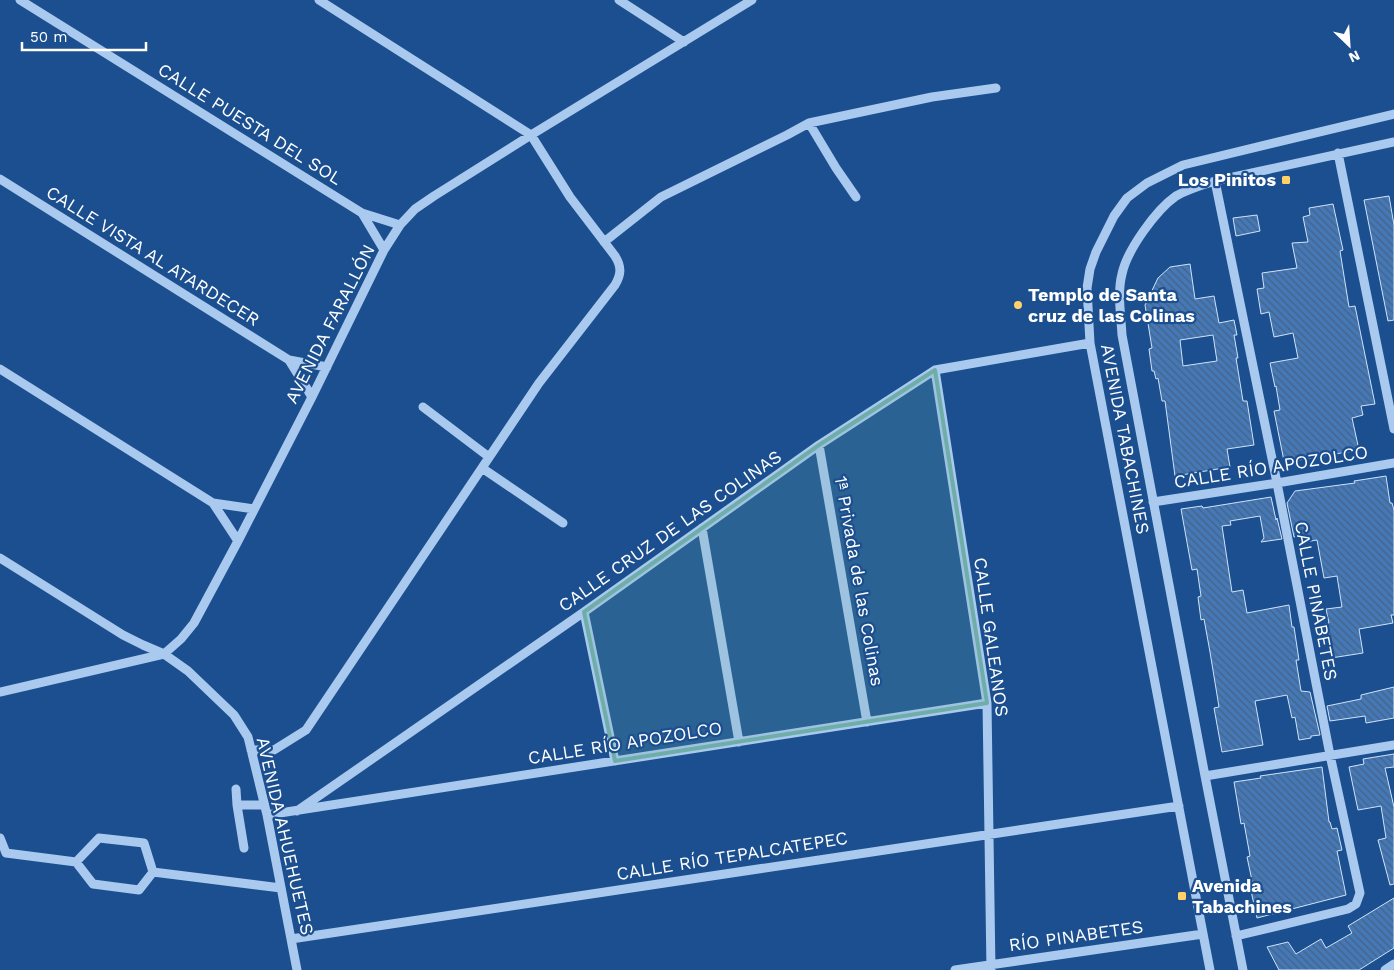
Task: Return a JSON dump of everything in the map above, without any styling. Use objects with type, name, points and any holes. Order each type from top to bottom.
[{"type":"street","name":"CALLE PUESTA DEL SOL","points":[[20,0],[362,213],[400,225]]},
{"type":"street","points":[[252,750],[274,750],[306,730],[539,383],[615,285],[620,270],[616,256],[570,197],[531,135],[319,0]]},
{"type":"street","points":[[619,0],[684,42]]},
{"type":"street","name":"AVENIDA FARALLÓN","points":[[164,654],[194,623],[312,397],[384,250],[400,225],[415,209],[434,196],[752,0]]},
{"type":"street","points":[[604,242],[661,197],[809,123],[932,97],[996,88]]},
{"type":"street","name":"AVENIDA TABACHINES","points":[[1210,970],[1090,343],[1087,288],[1090,269],[1096,252],[1114,216],[1127,198],[1147,183],[1184,165],[1394,114]]},
{"type":"street","points":[[809,123],[856,197]]},
{"type":"street","name":"AVENIDA TABACHINES","points":[[1243,970],[1204,776],[1122,335],[1120,294],[1122,274],[1130,253],[1157,214],[1175,197],[1188,190],[1216,181],[1394,142]]},
{"type":"street","points":[[1338,153],[1394,429]]},
{"type":"street","name":"CALLE VISTA AL ATARDECER","points":[[0,179],[289,360],[327,367]]},
{"type":"street","name":"CALLE PINABETES","points":[[1216,181],[1330,755],[1360,893],[1356,904],[1348,909],[1236,936]]},
{"type":"street","name":"CALLE PUESTA DEL SOL","points":[[362,213],[384,250]]},
{"type":"street","name":"CALLE CRUZ DE LAS COLINAS","points":[[297,811],[584,612],[819,445],[935,370],[1090,343]]},
{"type":"street","name":"CALLE VISTA AL ATARDECER","points":[[289,360],[312,397]]},
{"type":"street","points":[[0,369],[213,503],[254,509]]},
{"type":"street","name":"CALLE GALEANOS","points":[[935,370],[987,703],[991,967]]},
{"type":"street","points":[[423,407],[489,457]]},
{"type":"street","name":"1ª Privada de las Colinas","points":[[819,445],[867,722]]},
{"type":"street","name":"CALLE RÍO APOZOLCO","points":[[1153,502],[1394,463]]},
{"type":"street","points":[[482,468],[563,523]]},
{"type":"street","points":[[213,503],[238,541]]},
{"type":"street","points":[[702,528],[739,742]]},
{"type":"street","name":"AVENIDA AHUEHUETES","points":[[0,558],[123,635],[143,646],[164,654],[188,671],[234,715],[248,737],[252,750],[265,805],[297,970]]},
{"type":"street","points":[[584,612],[615,761]]},
{"type":"street","points":[[0,692],[164,654]]},
{"type":"street","name":"CALLE RÍO APOZOLCO","points":[[267,815],[987,703]]},
{"type":"street","points":[[1204,776],[1394,745]]},
{"type":"street","points":[[236,789],[244,848]]},
{"type":"street","points":[[237,805],[265,805]]},
{"type":"street","name":"CALLE RÍO TEPALCATEPEC","points":[[291,939],[1178,806]]},
{"type":"street","points":[[0,838],[3,856],[76,862],[93,884],[102,886],[139,890],[154,872]]},
{"type":"street","points":[[76,862],[99,838],[144,843],[154,872]]},
{"type":"street","points":[[154,872],[281,888]]},
{"type":"street","name":"RÍO PINABETES","points":[[955,970],[991,967],[1203,934]]},
{"type":"street","points":[[1385,970],[1394,964]]},
{"type":"highlighted area","points":[[935,370],[987,703],[615,761],[584,612],[819,445]]},
{"type":"building","points":[[1389,196],[1394,225],[1394,320],[1388,321],[1364,200]]},
{"type":"building","points":[[1333,204],[1343,250],[1340,251],[1349,307],[1355,306],[1375,404],[1361,406],[1363,415],[1352,418],[1359,450],[1284,461],[1274,411],[1280,410],[1270,363],[1298,358],[1293,333],[1274,337],[1269,312],[1261,314],[1257,289],[1264,288],[1262,273],[1297,268],[1292,243],[1308,242],[1303,217],[1310,215],[1309,208]]},
{"type":"building","points":[[1257,215],[1260,231],[1236,236],[1233,218]]},
{"type":"building","points":[[1190,264],[1195,299],[1214,296],[1219,323],[1234,320],[1237,335],[1234,335],[1238,358],[1236,358],[1243,401],[1247,401],[1254,445],[1227,449],[1230,467],[1175,476],[1165,401],[1162,401],[1158,378],[1156,379],[1154,371],[1152,371],[1149,349],[1152,348],[1145,305],[1158,278],[1170,267]],"holes":[[[1213,335],[1217,361],[1183,366],[1180,340]]]},
{"type":"building","points":[[1386,476],[1390,503],[1392,503],[1394,510],[1394,615],[1391,615],[1393,623],[1359,629],[1363,653],[1331,658],[1325,624],[1329,623],[1326,609],[1342,607],[1337,576],[1324,578],[1317,540],[1305,542],[1305,537],[1294,537],[1287,503],[1295,491],[1355,483],[1354,481]]},
{"type":"building","points":[[1271,497],[1282,539],[1261,542],[1264,538],[1260,516],[1230,521],[1231,525],[1222,526],[1232,592],[1243,590],[1247,613],[1289,605],[1299,660],[1296,660],[1301,691],[1310,692],[1320,735],[1299,740],[1295,717],[1292,718],[1287,695],[1255,701],[1263,745],[1222,752],[1214,708],[1219,707],[1204,619],[1201,620],[1198,597],[1201,596],[1197,569],[1192,570],[1181,509],[1202,506],[1203,508]]},
{"type":"building","points":[[1394,687],[1394,718],[1366,723],[1365,716],[1330,721],[1327,706],[1361,699],[1361,695]]},
{"type":"building","points":[[1394,754],[1394,767],[1385,768],[1394,807],[1394,884],[1390,885],[1378,840],[1386,838],[1381,806],[1358,810],[1349,767],[1364,764],[1363,759]]},
{"type":"building","points":[[1322,767],[1329,822],[1332,829],[1337,828],[1342,850],[1337,851],[1346,895],[1257,918],[1251,891],[1254,890],[1247,857],[1250,856],[1244,823],[1241,824],[1234,782],[1261,778],[1260,776]]},
{"type":"building","points":[[1394,898],[1394,948],[1359,970],[1279,970],[1267,947],[1288,942],[1296,954],[1321,939],[1326,948],[1352,933],[1348,926]]},
{"type":"place","name":"Los Pinitos","points":[[1286,180]]},
{"type":"place","name":"Templo de Santa cruz de las Colinas","points":[[1018,305]]},
{"type":"place","name":"Avenida Tabachines","points":[[1182,896]]}]
